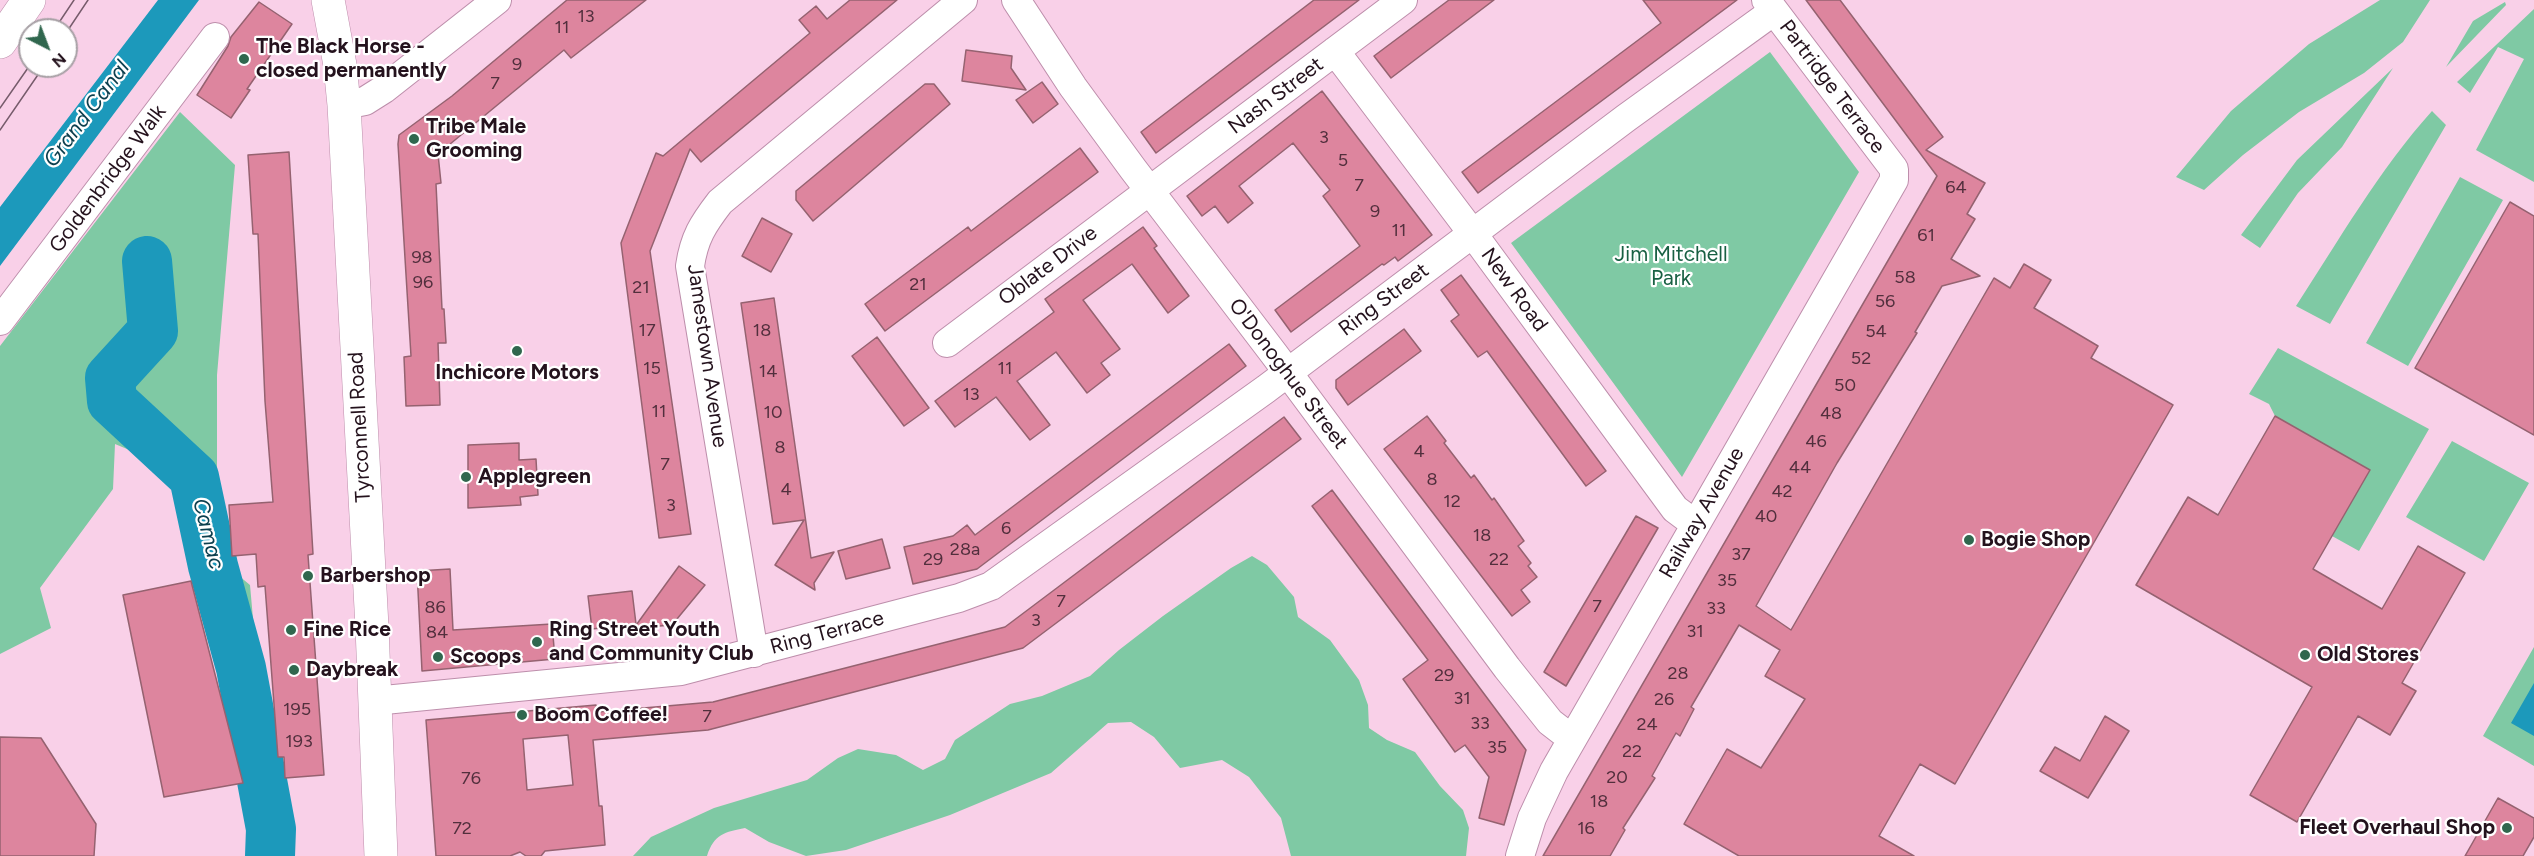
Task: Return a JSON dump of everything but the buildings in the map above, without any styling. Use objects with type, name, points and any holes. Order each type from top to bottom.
[{"type":"main road","points":[[0,42],[29,0]]},
{"type":"main road","name":"Tyrconnell Road","points":[[328,0],[340,64],[344,105],[381,856]]},
{"type":"street","points":[[344,105],[365,101],[384,89],[497,0]]},
{"type":"street","name":"Jamestown Avenue","points":[[754,653],[690,266],[693,243],[720,202],[963,0]]},
{"type":"street","name":"O'Donoghue Street","points":[[1016,0],[1073,87],[1536,706],[1550,722],[1572,739]]},
{"type":"street","name":"Nash Street","points":[[1149,190],[1403,0]]},
{"type":"street","name":"Partridge Terrace","points":[[1770,5],[1894,169],[1894,174]]},
{"type":"street","name":"Ring Street","points":[[991,586],[1287,373],[1626,118],[1770,5]]},
{"type":"street","name":"Goldenbridge Walk","points":[[0,321],[215,36]]},
{"type":"street","name":"New Road","points":[[1335,51],[1675,509],[1695,524]]},
{"type":"street","name":"Railway Avenue","points":[[1520,856],[1532,818],[1572,739],[1630,642],[1695,524],[1894,180],[1894,174]]},
{"type":"street","name":"Oblate Drive","points":[[947,343],[1149,190]]},
{"type":"street","name":"Ring Terrace","points":[[374,700],[681,671],[959,598],[991,586]]},
{"type":"green space","points":[[2380,0],[2430,0],[2403,42],[2364,73],[2299,112],[2243,155],[2204,190],[2176,177],[2231,111],[2309,44]]},
{"type":"green space","points":[[2505,2],[2506,5],[2446,67],[2473,21]]},
{"type":"green space","points":[[2534,9],[2534,182],[2476,150],[2524,59],[2498,47],[2470,93],[2457,82]]},
{"type":"green space","name":"Jim Mitchell Park","points":[[1770,52],[1859,172],[1682,477],[1511,243]]},
{"type":"green space","points":[[2393,68],[2342,147],[2298,193],[2260,248],[2241,235],[2297,160]]},
{"type":"green space","points":[[2432,111],[2446,125],[2330,324],[2296,306],[2377,181]]},
{"type":"green space","points":[[180,112],[235,165],[217,375],[217,507],[227,566],[250,585],[263,731],[241,747],[163,443],[139,454],[115,444],[113,489],[40,588],[51,628],[0,654],[0,346]]},
{"type":"green space","points":[[2460,177],[2503,200],[2408,366],[2366,343]]},
{"type":"green space","points":[[2278,348],[2429,429],[2359,551],[2332,536],[2370,470],[2275,416],[2269,404],[2249,394]]},
{"type":"green space","points":[[2452,441],[2529,483],[2484,561],[2406,517]]},
{"type":"green space","points":[[1252,556],[1267,565],[1294,597],[1298,617],[1330,640],[1359,680],[1368,705],[1369,728],[1387,740],[1415,752],[1440,786],[1463,810],[1469,828],[1466,856],[1291,856],[1281,818],[1249,777],[1222,760],[1180,768],[1154,737],[1131,722],[1108,723],[1051,773],[950,815],[846,850],[806,856],[769,842],[745,828],[721,835],[713,843],[707,856],[633,856],[651,837],[714,808],[807,780],[838,758],[858,749],[896,755],[923,770],[945,759],[955,740],[1010,704],[1042,696],[1090,676],[1163,616]]},
{"type":"green space","points":[[2534,647],[2534,766],[2483,736]]},
{"type":"water","name":"Grand Canal","points":[[158,0],[199,0],[0,266],[0,207]]},
{"type":"water","points":[[2534,683],[2534,736],[2511,723]]},
{"type":"waterway","name":"Camac","points":[[147,261],[153,331],[110,378],[112,401],[194,477],[213,566],[241,668],[271,829],[270,856]]},
{"type":"tram line","points":[[62,18],[74,0]]},
{"type":"tram line","points":[[76,18],[88,0]]},
{"type":"tram line","points":[[0,108],[21,78]]},
{"type":"tram line","points":[[0,130],[36,78]]},
{"type":"place","name":"The Black Horse - closed permanently","points":[[244,59]]},
{"type":"place","name":"Tribe Male Grooming","points":[[414,139]]},
{"type":"place","name":"Inchicore Motors","points":[[517,351]]},
{"type":"place","name":"Applegreen","points":[[466,477]]},
{"type":"place","name":"Bogie Shop","points":[[1969,540]]},
{"type":"place","name":"Barbershop","points":[[308,576]]},
{"type":"place","name":"Fine Rice","points":[[291,630]]},
{"type":"place","name":"Ring Street Youth and Community Club","points":[[537,642]]},
{"type":"place","name":"Old Stores","points":[[2305,655]]},
{"type":"place","name":"Scoops","points":[[438,657]]},
{"type":"place","name":"Daybreak","points":[[294,670]]},
{"type":"place","name":"Boom Coffee!","points":[[522,715]]},
{"type":"place","name":"Fleet Overhaul Shop","points":[[2507,828]]}]
